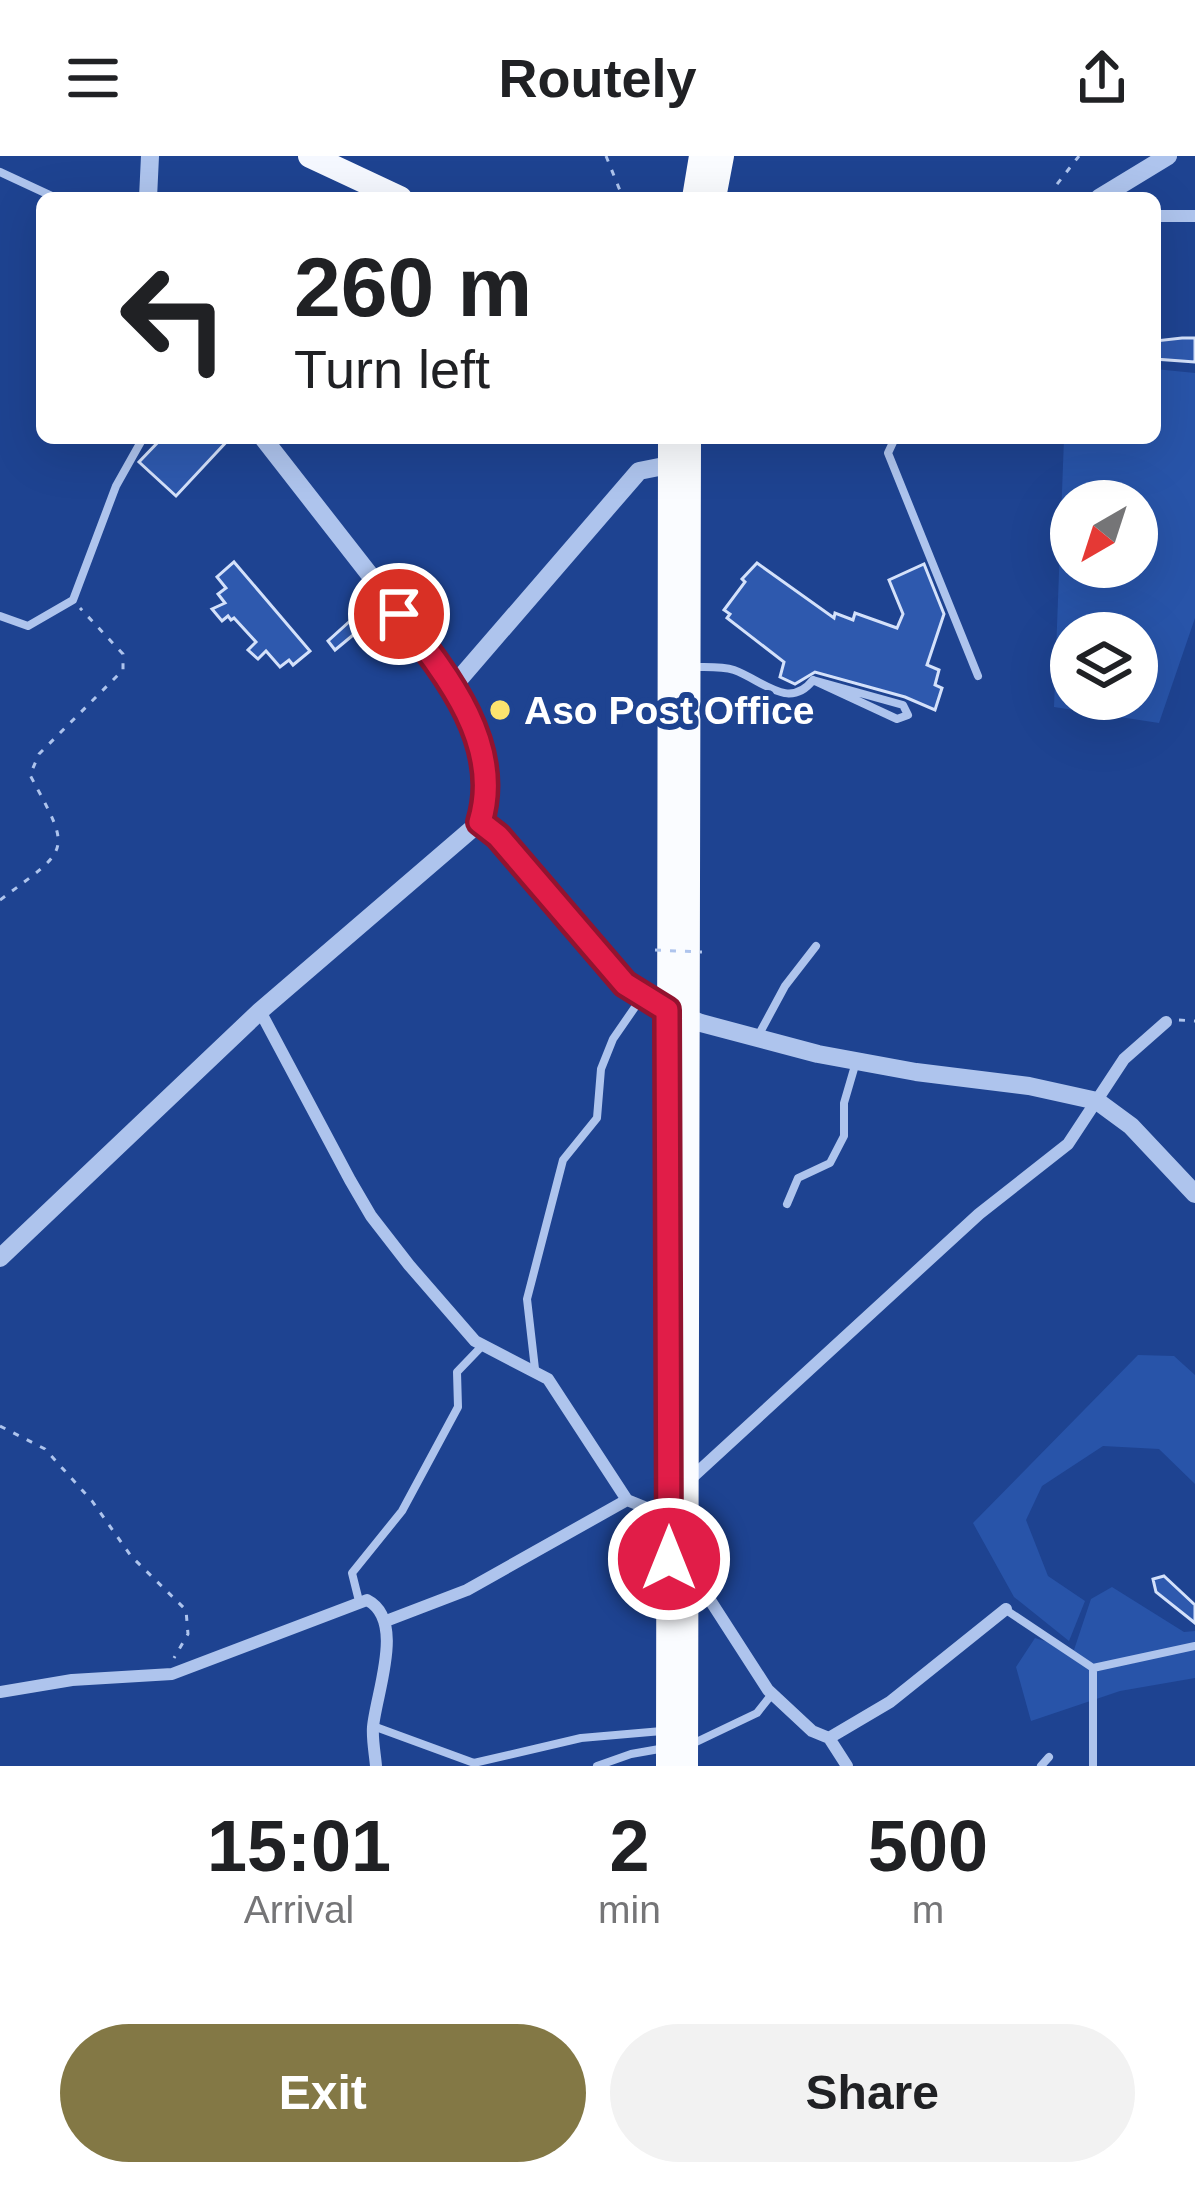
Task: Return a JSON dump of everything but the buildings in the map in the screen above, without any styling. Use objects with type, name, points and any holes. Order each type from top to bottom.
[{"type":"highway","points":[[695,192],[701,156]]},
{"type":"highway","points":[[715,192],[722,156]]},
{"type":"highway","points":[[670,444],[688,1566],[676,1751]]},
{"type":"highway","points":[[676,1751],[669,1517],[689,444]]},
{"type":"main road","points":[[310,156],[387,192]]},
{"type":"street","points":[[148,192],[150,156]]},
{"type":"street","points":[[1109,192],[1168,156]]},
{"type":"street","points":[[1161,216],[1195,216]]},
{"type":"street","points":[[0,1258],[260,1011],[480,822],[488,789],[455,684],[267,444]]},
{"type":"street","points":[[455,684],[639,471],[669,465]]},
{"type":"street","points":[[480,822],[498,836],[642,998],[756,1040],[856,1062],[1029,1086],[1097,1101],[1131,1126],[1195,1194]]},
{"type":"street","points":[[260,1011],[371,1216],[446,1310],[482,1346],[535,1369],[558,1390],[627,1500],[669,1517]]},
{"type":"street","points":[[686,1483],[980,1214],[1068,1144],[1124,1059],[1166,1022]]},
{"type":"street","points":[[386,1621],[466,1590],[627,1500]]},
{"type":"street","points":[[688,1566],[772,1694],[812,1731],[829,1738],[847,1766]]},
{"type":"street","points":[[0,1692],[72,1680],[164,1675],[359,1601],[375,1604],[386,1621],[382,1696],[373,1726],[376,1766]]},
{"type":"street","points":[[829,1738],[890,1702],[1006,1610]]},
{"type":"lane","points":[[0,172],[43,192]]},
{"type":"lane","points":[[0,616],[28,626],[73,600],[116,486],[140,444]]},
{"type":"lane","points":[[892,444],[888,453],[978,676]]},
{"type":"lane","points":[[686,667],[730,668],[788,695],[804,692],[813,680]]},
{"type":"lane","points":[[813,680],[903,705],[908,715],[897,719],[813,680]]},
{"type":"lane","points":[[756,1040],[785,986],[816,946]]},
{"type":"lane","points":[[535,1369],[527,1299],[563,1160],[597,1118],[601,1069],[613,1039],[642,998]]},
{"type":"lane","points":[[788,1204],[798,1178],[830,1163],[844,1136],[844,1103],[856,1062]]},
{"type":"lane","points":[[359,1601],[352,1573],[402,1511],[458,1407],[457,1372],[482,1346]]},
{"type":"lane","points":[[1006,1610],[1093,1668],[1195,1646]]},
{"type":"lane","points":[[1093,1668],[1094,1766]]},
{"type":"lane","points":[[597,1766],[631,1754],[676,1751],[757,1713],[772,1694]]},
{"type":"lane","points":[[373,1726],[461,1762],[581,1738],[676,1751]]},
{"type":"lane","points":[[1041,1766],[1049,1757]]},
{"type":"path","points":[[606,156],[621,192]]},
{"type":"path","points":[[1054,192],[1079,156]]},
{"type":"path","points":[[0,900],[52,862],[62,846],[57,823],[30,775],[39,754],[123,670],[123,654],[73,600]]},
{"type":"path","points":[[655,950],[702,952]]},
{"type":"path","points":[[1166,1022],[1195,1021]]},
{"type":"path","points":[[0,1426],[45,1449],[92,1501],[130,1556],[186,1610],[188,1634],[164,1675]]},
{"type":"shaded area","points":[[1161,370],[1195,373],[1195,618],[1159,723],[1139,720],[1158,720],[1158,612],[1058,612],[1058,588],[1158,588],[1158,480],[1062,480],[1064,444],[1161,444]]},
{"type":"shaded area","points":[[1138,1355],[1174,1356],[1195,1375],[1195,1484],[1159,1449],[1103,1446],[1042,1486],[1026,1520],[1048,1576],[1085,1601],[1069,1641],[1014,1597],[973,1523]]},
{"type":"shaded area","points":[[1112,1587],[1184,1632],[1195,1631],[1195,1678],[1120,1691],[1031,1721],[1016,1667],[1035,1638],[1074,1650],[1091,1599]]},
{"type":"place","name":"Aso Post Office","points":[[500,710]]},
{"type":"route","points":[[399,614],[455,684],[471,723],[488,789],[480,822],[498,836],[625,984],[667,1010],[669,1559]]}]
